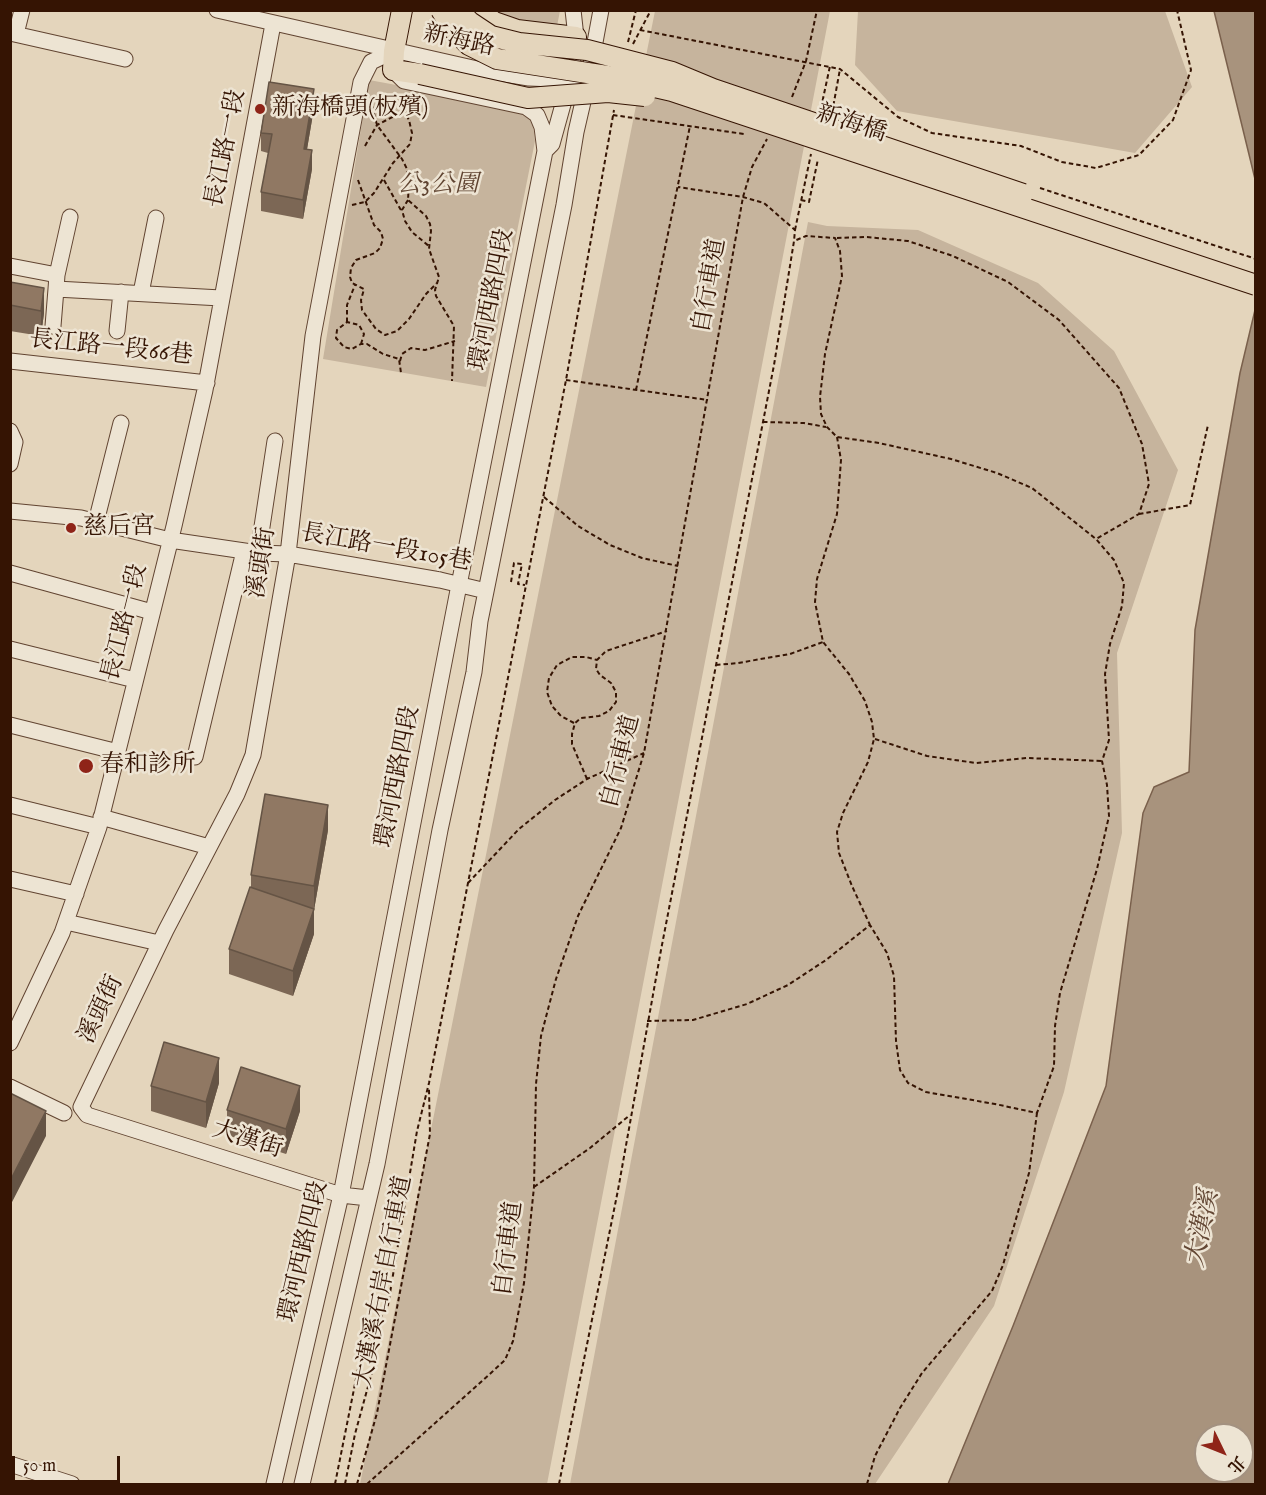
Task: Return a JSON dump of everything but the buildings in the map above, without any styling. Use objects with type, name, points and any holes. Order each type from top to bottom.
[{"type":"main road","points":[[402,10],[394,61],[415,83],[528,98],[608,92],[632,93],[710,105]]},
{"type":"main road","name":"新海橋","points":[[441,10],[451,27],[470,45],[497,59],[629,81],[672,91],[1256,285]]},
{"type":"main road","name":"新海橋","points":[[458,10],[470,22],[491,36],[519,43],[587,50],[672,72],[761,106],[1256,272]]},
{"type":"main road","points":[[479,10],[494,22],[517,30],[576,37]]},
{"type":"street","points":[[22,10],[13,34],[125,59]]},
{"type":"street","name":"新海路","points":[[217,10],[273,24],[394,61],[529,78],[588,80]]},
{"type":"street","name":"環河西路四段","points":[[274,1485],[341,1195],[545,151],[552,144],[570,80],[576,37],[573,10]]},
{"type":"street","name":"環河西路四段","points":[[302,1485],[379,1153],[440,830],[474,672],[480,621],[564,205],[600,11]]},
{"type":"street","name":"長江路一段","points":[[10,1043],[66,922],[100,822],[207,383],[273,24]]},
{"type":"street","points":[[394,61],[404,81],[526,107],[540,121],[545,151]]},
{"type":"street","name":"溪頭街","points":[[112,1122],[87,1115],[81,1107],[159,943],[237,794],[253,755],[288,554],[313,336],[361,82],[371,62],[394,61]]},
{"type":"street","points":[[53,326],[57,282],[70,217]]},
{"type":"street","points":[[141,293],[156,218]]},
{"type":"street","points":[[10,266],[57,282],[121,292],[221,298]]},
{"type":"street","points":[[117,331],[121,292]]},
{"type":"street","name":"長江路一段66巷","points":[[10,361],[207,383]]},
{"type":"street","points":[[96,522],[121,423]]},
{"type":"street","points":[[10,431],[15,442],[10,464]]},
{"type":"street","points":[[195,757],[251,552],[275,441]]},
{"type":"street","name":"長江路一段105巷","points":[[10,511],[81,518],[170,540],[251,552],[288,554],[486,591]]},
{"type":"street","points":[[10,573],[152,612]]},
{"type":"street","points":[[10,649],[135,680]]},
{"type":"street","points":[[10,725],[118,752]]},
{"type":"street","points":[[10,805],[100,822],[209,848]]},
{"type":"street","points":[[10,879],[76,894]]},
{"type":"street","points":[[66,922],[159,943]]},
{"type":"street","points":[[10,1088],[64,1113]]},
{"type":"street","name":"大漢街","points":[[112,1122],[341,1195],[368,1198]]},
{"type":"street","points":[[10,1464],[72,1485]]},
{"type":"path","points":[[627,45],[636,10]]},
{"type":"path","points":[[631,48],[651,10]]},
{"type":"path","points":[[792,96],[806,62],[817,10]]},
{"type":"path","points":[[640,30],[840,69],[898,117],[932,133],[1021,146],[1062,162],[1096,168],[1139,155],[1173,120],[1191,70],[1177,10]]},
{"type":"path","points":[[831,118],[840,69]]},
{"type":"path","points":[[363,149],[377,125],[404,111],[415,83]]},
{"type":"path","points":[[371,103],[377,125],[405,164],[409,178],[408,200],[403,206],[403,214]]},
{"type":"path","points":[[335,1485],[363,1349],[388,1305],[417,1131],[429,1083],[544,497],[614,109]]},
{"type":"path","points":[[348,206],[365,202],[410,144],[412,133],[410,120],[404,111]]},
{"type":"path","points":[[613,115],[746,134]]},
{"type":"path","points":[[636,390],[690,126]]},
{"type":"path","name":"自行車道","points":[[368,1485],[505,1359],[513,1341],[524,1284],[534,1187],[536,1084],[544,1025],[556,979],[578,916],[621,828],[644,753],[743,197],[752,167],[768,137]]},
{"type":"path","points":[[801,200],[809,202],[818,158]]},
{"type":"path","points":[[357,172],[365,202],[374,225],[381,232],[383,239],[380,248],[375,253],[356,260],[351,268],[350,277],[355,285],[364,289],[361,300],[364,313],[378,332],[388,335],[397,331],[410,319],[426,294],[437,283]]},
{"type":"path","points":[[384,180],[409,228],[430,247]]},
{"type":"path","points":[[1032,185],[1256,260]]},
{"type":"path","points":[[559,1485],[618,1190],[647,1021],[763,422],[794,241],[795,230],[764,203],[743,197],[678,187]]},
{"type":"path","points":[[408,200],[426,216],[431,231],[430,247],[439,277],[436,296],[454,326],[452,381]]},
{"type":"path","points":[[794,241],[806,236],[867,237],[908,241],[953,256],[1008,282],[1059,321],[1119,388],[1142,444],[1149,484],[1139,514]]},
{"type":"path","points":[[835,238],[840,251],[842,276],[825,354],[820,397],[821,414],[826,427],[837,437],[915,450],[998,472],[1032,488],[1096,538],[1114,560],[1124,584],[1122,606],[1110,644],[1105,674],[1109,740],[1102,761],[1107,785],[1109,816],[1060,993],[1055,1026],[1054,1066],[1037,1113],[1029,1173],[1003,1265],[992,1291],[922,1373],[900,1408],[875,1456],[867,1485]]},
{"type":"path","points":[[355,285],[347,305],[347,322],[338,330],[336,338],[338,342],[347,349],[367,344],[400,361]]},
{"type":"path","points":[[347,322],[355,323],[362,329],[364,334],[361,344]]},
{"type":"path","points":[[401,373],[402,354],[411,348],[425,350],[455,340]]},
{"type":"path","points":[[566,380],[708,400]]},
{"type":"path","points":[[763,422],[804,423],[826,427]]},
{"type":"path","points":[[1096,538],[1139,514],[1190,505],[1208,425]]},
{"type":"path","points":[[837,437],[841,460],[837,514],[817,579],[815,602],[823,642],[849,674],[866,701],[874,739],[868,762],[843,813],[837,832],[839,853],[870,925],[887,953],[894,976],[896,1041],[900,1070],[908,1083],[926,1092],[1037,1113]]},
{"type":"path","points":[[544,497],[578,526],[610,545],[642,558],[678,566]]},
{"type":"path","points":[[511,582],[514,563],[522,564],[518,584],[526,585]]},
{"type":"path","points":[[587,779],[572,744],[575,723],[581,718],[599,716],[609,711],[616,702],[616,692],[611,683],[596,669],[597,660],[606,651],[667,631]]},
{"type":"path","points":[[716,664],[738,663],[790,654],[823,642]]},
{"type":"path","points":[[575,723],[561,716],[552,706],[547,692],[549,678],[557,665],[572,657],[597,660]]},
{"type":"path","points":[[874,739],[927,756],[976,763],[1027,758],[1102,761]]},
{"type":"path","points":[[467,884],[519,830],[555,800],[587,779],[644,753]]},
{"type":"path","points":[[647,1021],[693,1020],[747,1004],[788,985],[826,960],[870,925]]},
{"type":"path","name":"大漢溪右岸自行車道","points":[[357,1485],[377,1413],[430,1134],[429,1083]]},
{"type":"path","points":[[534,1187],[590,1148],[631,1114]]},
{"type":"path","points":[[345,1485],[355,1434],[376,1353],[372,1351],[367,1353],[361,1361]]},
{"type":"green space","points":[[487,11],[560,11],[557,26],[539,28]]},
{"type":"green space","points":[[655,11],[830,11],[547,1484],[360,1484]]},
{"type":"green space","points":[[858,11],[1165,11],[1192,87],[1135,153],[897,111],[855,65]]},
{"type":"green space","name":"公3公園","points":[[369,80],[511,106],[524,113],[533,124],[535,141],[486,387],[323,359]]},
{"type":"green space","points":[[808,222],[827,226],[918,230],[1038,283],[1114,351],[1178,470],[1117,653],[1122,833],[1064,1092],[994,1306],[875,1484],[570,1484]]},
{"type":"water","points":[[1214,11],[1255,11],[1255,179]]},
{"type":"water","name":"大漢溪","points":[[1255,310],[1255,1484],[948,1484],[1013,1326],[1106,1086],[1143,813],[1154,787],[1189,772],[1195,630],[1240,373]]},
{"type":"place","name":"新海橋頭(板殯)","points":[[260,109]]},
{"type":"place","name":"慈后宮","points":[[71,528]]},
{"type":"place","name":"春和診所","points":[[86,766]]}]
